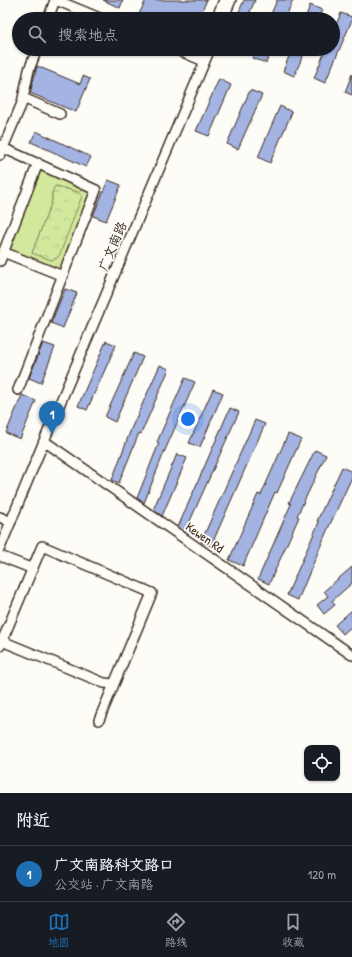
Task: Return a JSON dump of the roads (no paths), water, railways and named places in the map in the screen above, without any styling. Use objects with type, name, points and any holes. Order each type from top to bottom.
[{"type":"street","points":[[51,12],[56,0],[85,12]]},
{"type":"street","points":[[219,12],[224,0]]},
{"type":"street","points":[[226,12],[231,0]]},
{"type":"street","points":[[18,390],[96,190],[38,163],[1,149],[23,98],[35,56]]},
{"type":"street","points":[[192,56],[204,61]]},
{"type":"street","name":"广文南路","points":[[204,56],[204,61]]},
{"type":"street","name":"广文南路","points":[[0,548],[206,56]]},
{"type":"street","points":[[23,98],[60,114]]},
{"type":"street","points":[[38,163],[2,257],[62,276]]},
{"type":"street","name":"Kewen Rd","points":[[44,441],[352,655]]},
{"type":"street","points":[[0,518],[10,522]]},
{"type":"street","points":[[100,720],[152,593],[42,546],[1,643],[104,683],[114,684]]},
{"type":"street","points":[[0,556],[33,568]]},
{"type":"place","name":"广文南路科文路口","points":[[52,434]]}]
